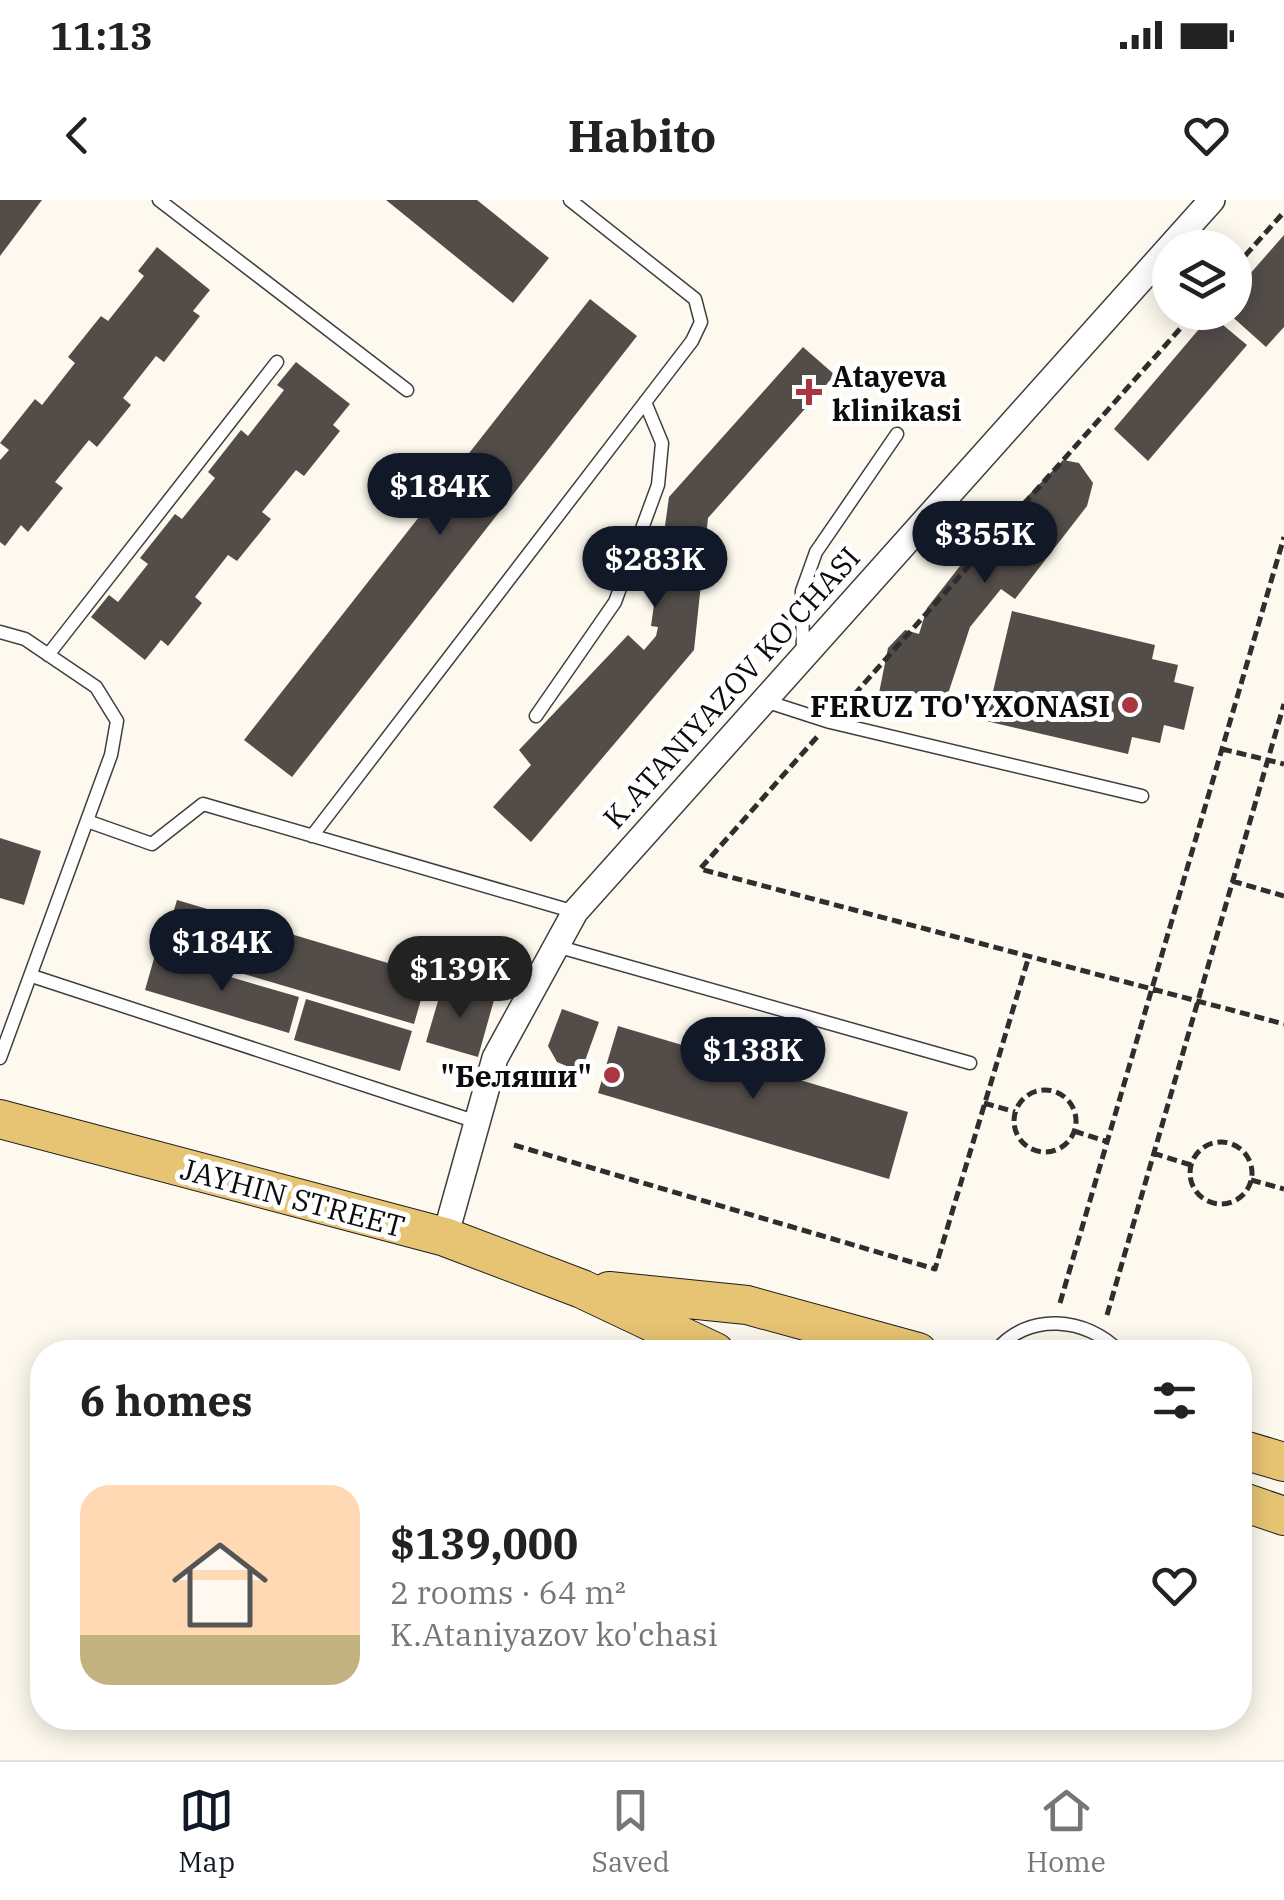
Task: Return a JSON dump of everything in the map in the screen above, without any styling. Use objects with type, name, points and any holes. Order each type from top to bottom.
[{"type":"main road","name":"JAYHIN STREET","points":[[0,1119],[445,1237],[582,1288],[690,1340]]},
{"type":"main road","name":"JAYHIN STREET","points":[[582,1288],[746,1305],[874,1340]]},
{"type":"main road","points":[[1252,1453],[1284,1462]]},
{"type":"main road","points":[[1252,1505],[1284,1516]]},
{"type":"street","name":"K.ATANIYAZOV KO'CHASI","points":[[445,1237],[494,1058],[575,912],[1212,200]]},
{"type":"lane","points":[[160,200],[406,390]]},
{"type":"lane","points":[[312,836],[646,402],[692,341],[701,322],[695,300],[570,200]]},
{"type":"lane","points":[[48,654],[277,362]]},
{"type":"lane","points":[[536,716],[615,602],[658,485],[662,444],[646,402]]},
{"type":"lane","points":[[803,655],[802,590],[816,552],[897,434]]},
{"type":"lane","points":[[0,632],[25,639],[96,687],[117,721],[112,756],[0,1058]]},
{"type":"lane","points":[[762,700],[830,722],[1142,796]]},
{"type":"lane","points":[[87,821],[152,844],[202,804],[575,912]]},
{"type":"lane","points":[[556,946],[970,1064]]},
{"type":"lane","points":[[32,976],[477,1122]]},
{"type":"lane","points":[[1004,1340],[1054,1320],[1102,1333],[1109,1340]]},
{"type":"path","points":[[1252,249],[1284,212]]},
{"type":"path","points":[[1179,330],[700,869],[1284,1024]]},
{"type":"path","points":[[1054,1320],[1284,537]]},
{"type":"path","points":[[1102,1333],[1284,704]]},
{"type":"path","points":[[1222,750],[1284,764]]},
{"type":"path","points":[[1232,881],[1284,896]]},
{"type":"path","points":[[514,1145],[935,1269],[1028,956]]},
{"type":"path","points":[[1054,1091],[1074,1111],[1074,1131],[1069,1140],[1051,1151],[1030,1148],[1016,1133],[1015,1112],[1026,1096],[1054,1091]]},
{"type":"path","points":[[984,1103],[1015,1112]]},
{"type":"path","points":[[1074,1131],[1108,1142]]},
{"type":"path","points":[[1230,1144],[1246,1155],[1250,1180],[1237,1199],[1217,1204],[1198,1194],[1190,1175],[1191,1165],[1202,1148],[1230,1144]]},
{"type":"path","points":[[1153,1153],[1191,1165]]},
{"type":"path","points":[[1250,1180],[1284,1188]]},
{"type":"building","points":[[0,200],[42,200],[0,256]]},
{"type":"building","points":[[386,200],[477,200],[549,258],[513,303]]},
{"type":"building","points":[[1284,235],[1284,327],[1266,347],[1247,330],[1252,330],[1252,272]]},
{"type":"building","points":[[157,247],[210,290],[193,311],[200,316],[164,362],[156,356],[123,398],[131,405],[97,447],[89,440],[55,482],[63,488],[28,532],[21,525],[5,546],[0,542],[0,460],[9,450],[0,443],[35,399],[42,405],[75,363],[68,357],[101,316],[108,321],[144,276],[138,271]]},
{"type":"building","points":[[590,299],[637,336],[292,777],[244,740]]},
{"type":"building","points":[[1198,330],[1229,330],[1247,345],[1148,461],[1114,429]]},
{"type":"building","points":[[803,347],[835,375],[708,518],[694,650],[531,842],[493,807],[531,765],[519,750],[628,635],[644,650],[656,636],[658,627],[651,626],[669,497]]},
{"type":"building","points":[[296,362],[350,404],[333,425],[340,431],[304,476],[296,470],[262,512],[271,519],[237,561],[228,555],[195,597],[202,603],[168,646],[161,640],[145,660],[91,617],[109,595],[118,602],[148,564],[140,558],[175,514],[182,519],[215,478],[208,472],[241,430],[248,436],[284,390],[277,385]]},
{"type":"building","points":[[1063,460],[1079,463],[1093,483],[1087,506],[1015,599],[1001,589],[970,627],[944,706],[879,693],[888,648],[905,630],[919,634],[927,608],[964,561]]},
{"type":"building","points":[[1012,611],[1155,645],[1152,659],[1178,665],[1174,682],[1194,687],[1184,730],[1164,725],[1160,743],[1132,737],[1128,754],[986,721]]},
{"type":"building","points":[[0,838],[41,851],[24,905],[0,898]]},
{"type":"building","points":[[177,900],[428,975],[414,1024],[162,950]]},
{"type":"building","points":[[155,955],[299,997],[289,1033],[145,990]]},
{"type":"building","points":[[443,984],[494,1000],[478,1057],[426,1042]]},
{"type":"building","points":[[306,999],[412,1031],[400,1071],[294,1040]]},
{"type":"building","points":[[562,1009],[599,1022],[581,1072],[557,1062],[548,1046]]},
{"type":"building","points":[[618,1026],[908,1112],[889,1179],[598,1093]]},
{"type":"place","name":"Atayeva klinikasi","points":[[809,392]]},
{"type":"place","name":"FERUZ TO'YXONASI","points":[[1130,705]]},
{"type":"place","name":"\"Беляши\"","points":[[612,1075]]}]
